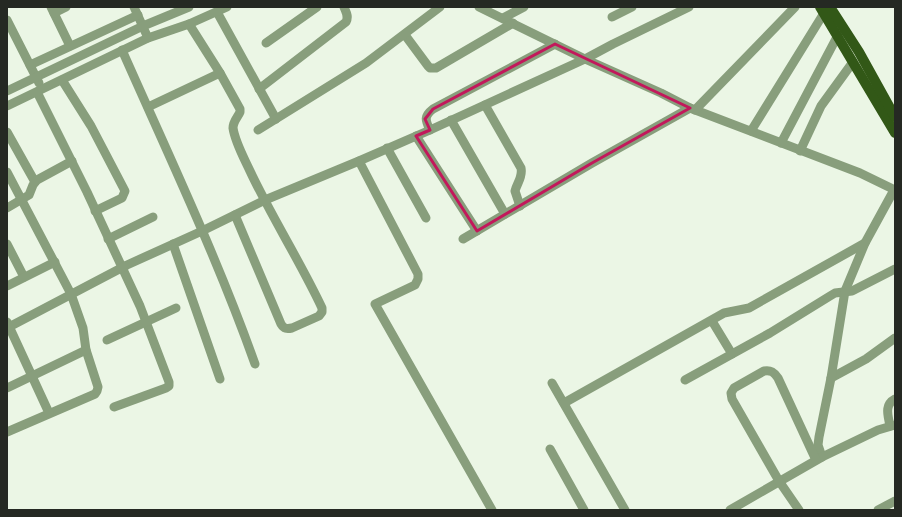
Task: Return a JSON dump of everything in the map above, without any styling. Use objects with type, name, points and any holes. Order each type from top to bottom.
[{"type":"main road","points":[[825,9],[853,62],[891,112]]},
{"type":"main road","points":[[825,9],[859,52],[891,112],[895,133]]},
{"type":"street","points":[[66,7],[52,10],[70,46]]},
{"type":"street","points":[[7,106],[39,85],[145,32],[189,7]]},
{"type":"street","points":[[7,91],[62,80],[122,50],[145,32],[189,24],[227,7]]},
{"type":"street","points":[[266,43],[317,7]]},
{"type":"street","points":[[259,89],[346,22],[348,15],[344,7]]},
{"type":"street","points":[[258,130],[359,68],[440,7]]},
{"type":"street","points":[[479,7],[585,59],[661,92],[692,109],[868,176],[894,190],[865,243],[845,292],[831,378],[819,437],[819,458]]},
{"type":"street","points":[[503,18],[524,7]]},
{"type":"street","points":[[612,17],[632,7]]},
{"type":"street","points":[[49,414],[8,325],[122,268],[265,200],[316,178],[359,162],[485,105],[585,59],[689,7]]},
{"type":"street","points":[[463,239],[592,163],[692,109],[795,7]]},
{"type":"street","points":[[751,131],[825,9]]},
{"type":"street","points":[[30,65],[70,46],[136,11],[145,32]]},
{"type":"street","points":[[217,12],[276,119]]},
{"type":"street","points":[[7,20],[30,65],[72,161],[122,268],[146,322],[169,382],[169,386],[162,390],[114,407]]},
{"type":"street","points":[[404,35],[428,66],[430,68],[436,68],[513,23]]},
{"type":"street","points":[[189,24],[220,73],[240,109],[234,123],[234,128],[244,157],[322,308],[322,312],[319,316],[292,328],[284,328],[235,215]]},
{"type":"street","points":[[781,143],[838,35]]},
{"type":"street","points":[[430,130],[425,118],[426,115],[433,109],[555,44]]},
{"type":"street","points":[[122,50],[234,305],[255,364]]},
{"type":"street","points":[[800,151],[821,106],[853,62]]},
{"type":"street","points":[[148,107],[220,73]]},
{"type":"street","points":[[62,80],[91,126],[125,191],[122,198],[95,211]]},
{"type":"street","points":[[485,105],[521,168],[521,177],[515,191],[520,206]]},
{"type":"street","points":[[451,120],[505,214]]},
{"type":"street","points":[[7,132],[35,182]]},
{"type":"street","points":[[416,136],[477,231]]},
{"type":"street","points":[[388,148],[426,218]]},
{"type":"street","points":[[7,208],[29,195],[35,182],[72,161]]},
{"type":"street","points":[[359,162],[418,274],[418,280],[414,285],[375,304],[492,510]]},
{"type":"street","points":[[7,172],[71,294],[83,328],[86,350],[98,387],[95,394],[7,432]]},
{"type":"street","points":[[108,239],[153,217]]},
{"type":"street","points":[[564,403],[728,311],[745,310],[865,243]]},
{"type":"street","points":[[7,244],[24,277]]},
{"type":"street","points":[[173,244],[220,379]]},
{"type":"street","points":[[7,286],[55,262]]},
{"type":"street","points":[[685,380],[770,333],[830,296],[856,289],[895,269]]},
{"type":"street","points":[[106,340],[176,308]]},
{"type":"street","points":[[712,321],[732,354]]},
{"type":"street","points":[[831,378],[869,357],[895,338]]},
{"type":"street","points":[[7,388],[86,350]]},
{"type":"street","points":[[799,510],[779,481],[732,399],[731,393],[734,388],[764,371],[770,370],[774,372],[819,458]]},
{"type":"street","points":[[552,383],[625,510]]},
{"type":"street","points":[[730,510],[819,458],[878,430],[892,425],[887,410],[888,405],[895,399]]},
{"type":"street","points":[[550,449],[584,510]]},
{"type":"street","points":[[878,510],[895,501]]},
{"type":"highlighted area","points":[[555,44],[690,108],[592,163],[477,231],[416,136],[430,130],[425,119],[433,109]]}]
